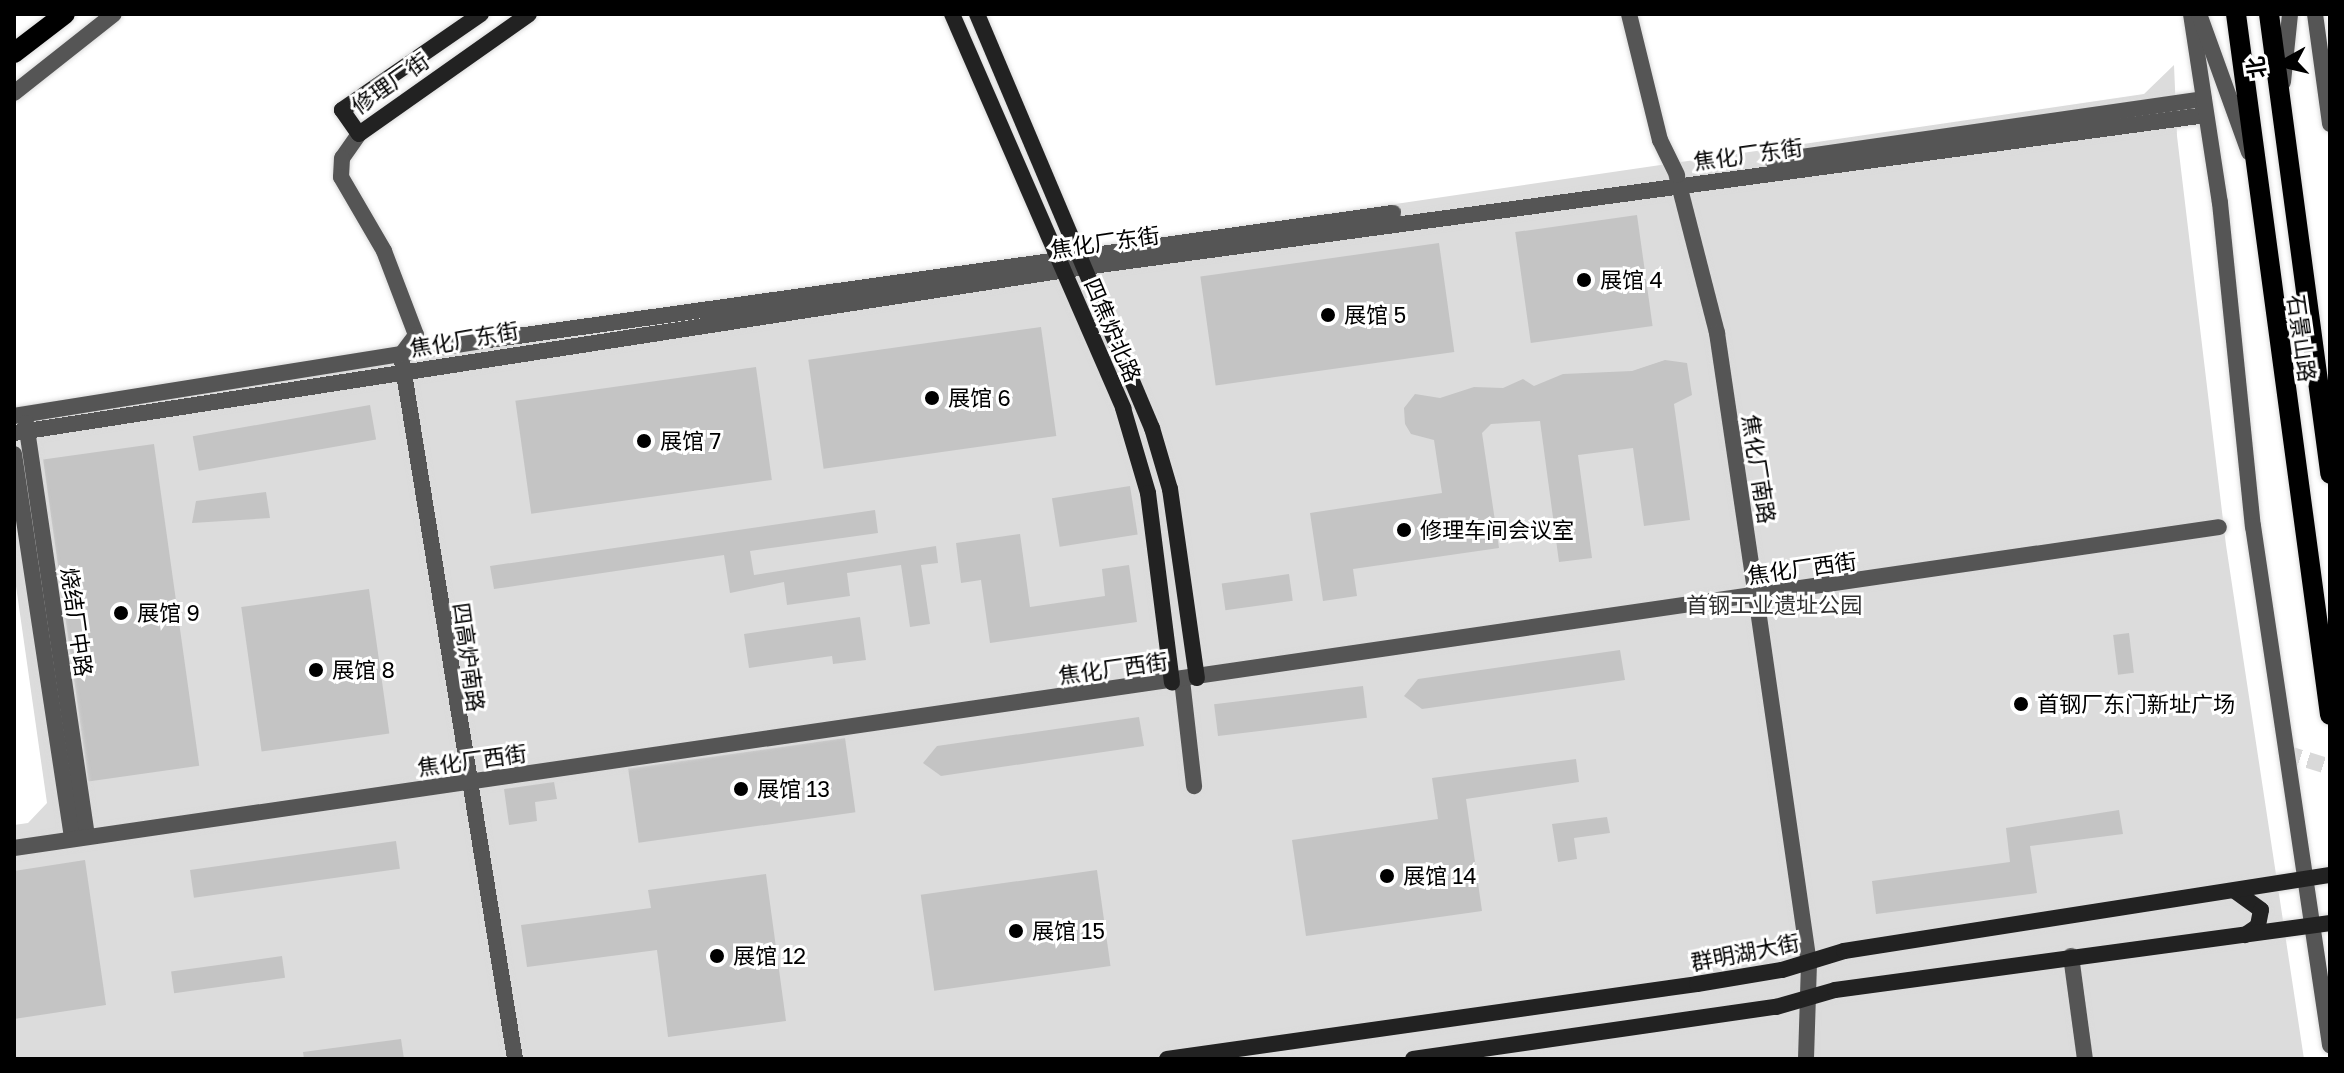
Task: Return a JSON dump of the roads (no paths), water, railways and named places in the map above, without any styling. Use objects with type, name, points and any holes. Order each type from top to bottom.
[{"type":"main road","points":[[14,53],[65,14]]},
{"type":"main road","name":"修理厂街","points":[[481,14],[342,110],[359,134],[529,14]]},
{"type":"main road","name":"四焦炉北路","points":[[952,14],[1123,408],[1148,493],[1183,680]]},
{"type":"main road","name":"四焦炉北路","points":[[977,14],[1132,374],[1170,489],[1183,680]]},
{"type":"main road","name":"石景山路","points":[[2236,14],[2330,715]]},
{"type":"main road","name":"石景山路","points":[[2269,14],[2330,474]]},
{"type":"main road","name":"群明湖大街","points":[[1167,1059],[1809,963],[1844,951],[2330,875]]},
{"type":"main road","points":[[2235,891],[2261,910],[2258,926],[2244,936]]},
{"type":"main road","points":[[1413,1059],[2071,956],[2330,923]]},
{"type":"street","points":[[14,93],[114,14]]},
{"type":"street","name":"焦化厂南路","points":[[1629,14],[1660,140],[1678,180],[1717,333],[1809,963],[1805,998],[1806,1059]]},
{"type":"street","points":[[2191,14],[2205,107],[2253,526],[2303,880],[2330,1045]]},
{"type":"street","points":[[2199,14],[2255,168]]},
{"type":"street","points":[[2281,99],[2290,14]]},
{"type":"street","points":[[2315,14],[2330,124]]},
{"type":"street","name":"焦化厂东街","points":[[19,415],[401,355],[2205,107]]},
{"type":"street","points":[[359,134],[342,158],[341,177],[377,237],[416,335],[401,355]]},
{"type":"street","name":"焦化厂东街","points":[[20,432],[1060,264]]},
{"type":"street","name":"四高炉南路","points":[[401,355],[467,784],[493,900],[515,1059]]},
{"type":"street","name":"烧结厂中路","points":[[19,415],[80,838]]},
{"type":"street","name":"烧结厂中路","points":[[14,454],[80,838]]},
{"type":"street","name":"焦化厂西街","points":[[14,848],[2219,527]]},
{"type":"street","points":[[1183,680],[1194,786]]},
{"type":"street","points":[[2071,956],[2085,1059]]},
{"type":"tunnel","points":[[2285,753],[2330,767]]},
{"type":"place","name":"展馆 4","points":[[1584,280]]},
{"type":"place","name":"展馆 5","points":[[1328,315]]},
{"type":"place","name":"展馆 6","points":[[932,398]]},
{"type":"place","name":"展馆 7","points":[[644,441]]},
{"type":"place","name":"修理车间会议室","points":[[1404,530]]},
{"type":"place","name":"展馆 9","points":[[121,613]]},
{"type":"place","name":"展馆 8","points":[[316,670]]},
{"type":"place","name":"首钢厂东门新址广场","points":[[2021,704]]},
{"type":"place","name":"展馆 13","points":[[741,789]]},
{"type":"place","name":"展馆 14","points":[[1387,876]]},
{"type":"place","name":"展馆 15","points":[[1016,931]]},
{"type":"place","name":"展馆 12","points":[[717,956]]},
{"type":"park label","name":"首钢工业遗址公园","points":[[1774,605]]}]
